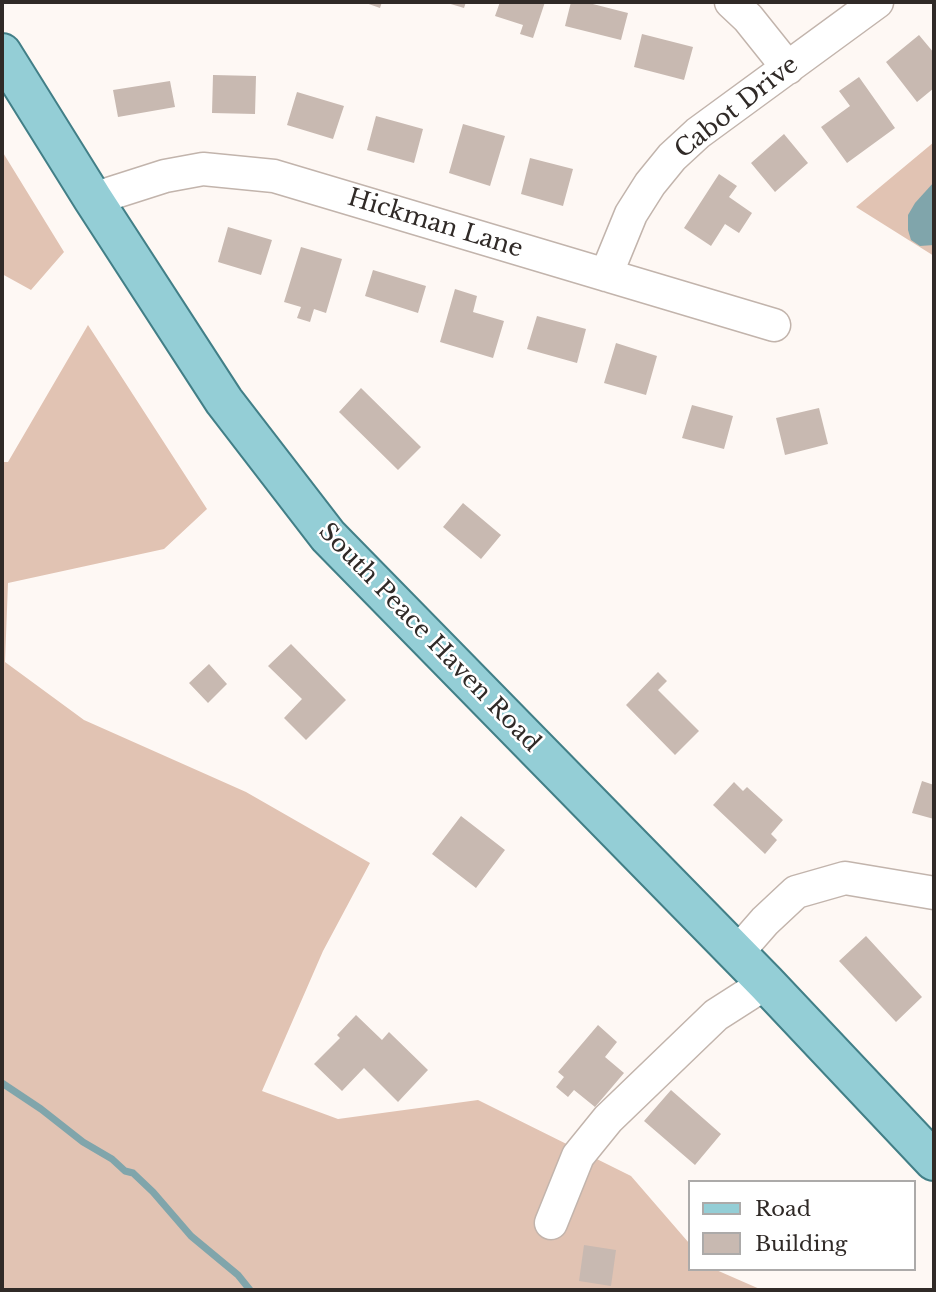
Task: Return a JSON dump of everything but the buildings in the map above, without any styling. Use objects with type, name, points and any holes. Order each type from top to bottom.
[{"type":"main road","name":"South Peace Haven Road","points":[[2,52],[93,199],[224,401],[328,536],[737,953],[934,1161]]},
{"type":"street","points":[[731,2],[748,18],[788,68]]},
{"type":"street","name":"Cabot Drive","points":[[606,275],[631,214],[672,157],[698,132],[877,2]]},
{"type":"street","name":"Hickman Lane","points":[[93,199],[165,176],[203,169],[274,176],[774,325]]},
{"type":"street","points":[[737,953],[765,921],[796,892],[845,878],[934,894]]},
{"type":"street","points":[[551,1223],[578,1156],[608,1119],[716,1015],[766,983]]},
{"type":"shaded area","points":[[934,142],[934,256],[856,207]]},
{"type":"shaded area","points":[[2,151],[64,252],[31,290],[2,274]]},
{"type":"shaded area","points":[[88,325],[207,509],[164,549],[8,583],[5,662],[84,720],[246,792],[370,863],[323,951],[262,1091],[338,1119],[478,1100],[631,1176],[688,1242],[688,1271],[719,1271],[762,1290],[2,1290],[2,462],[8,462]]},
{"type":"water","points":[[934,182],[934,245],[920,246],[911,240],[908,215]]},
{"type":"waterway","points":[[2,1083],[83,1142],[112,1159],[125,1171],[133,1173],[191,1236],[238,1275],[250,1290]]}]
